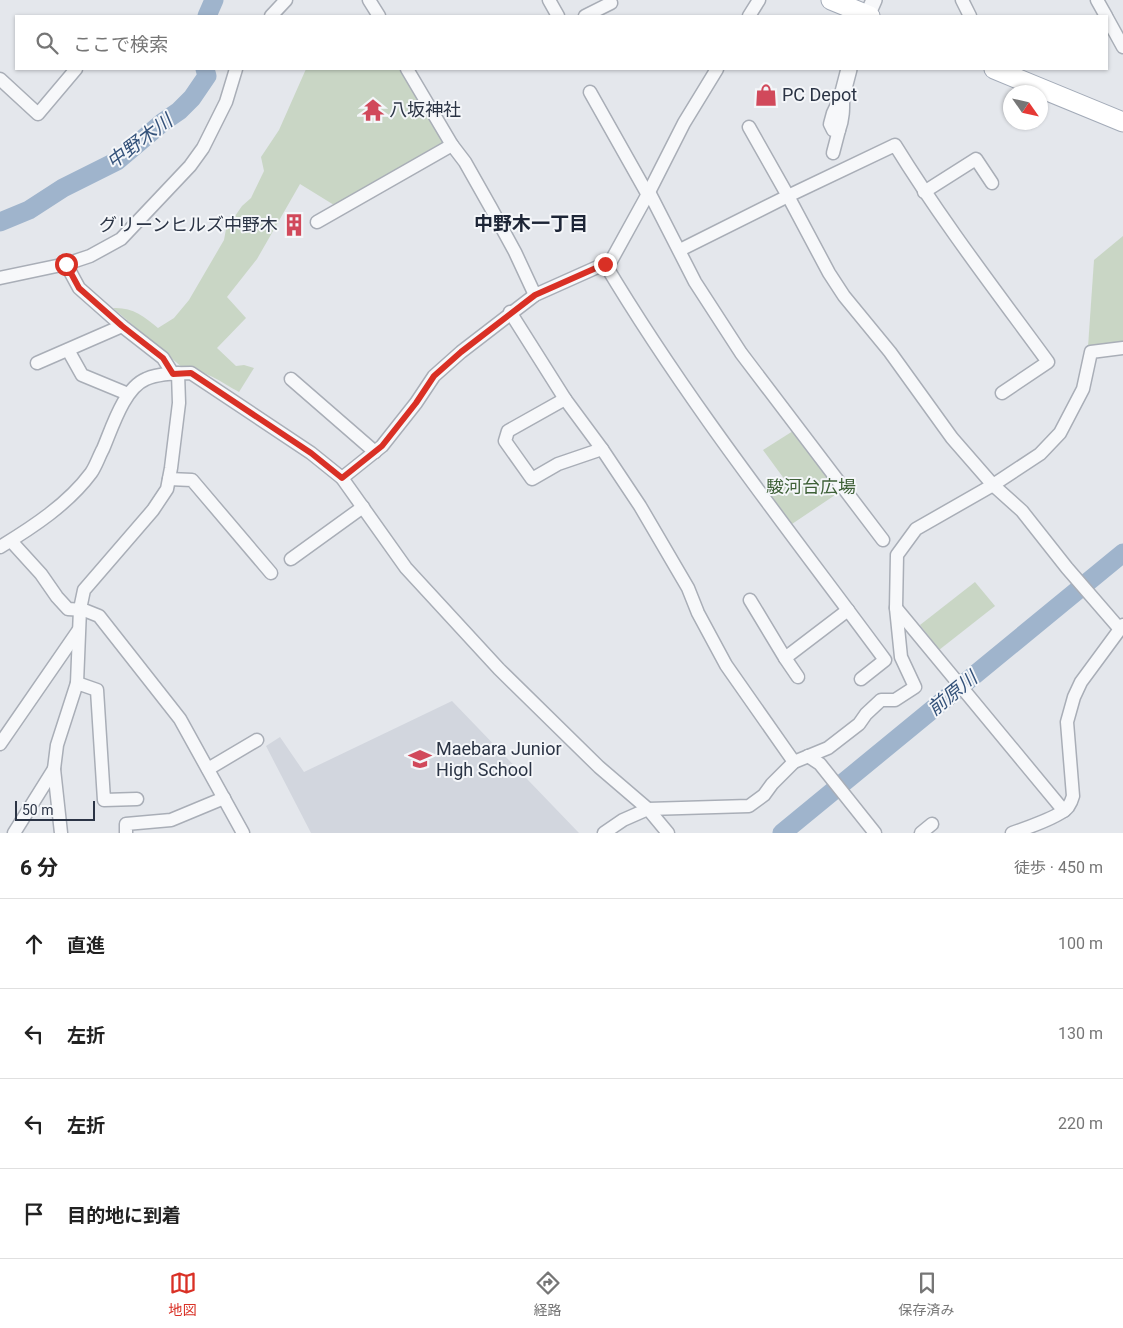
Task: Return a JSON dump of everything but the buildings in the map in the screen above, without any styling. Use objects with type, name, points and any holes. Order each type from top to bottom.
[{"type":"main road","points":[[831,0],[870,12]]},
{"type":"main road","points":[[997,70],[1123,122]]},
{"type":"street","points":[[272,15],[286,0]]},
{"type":"street","points":[[369,0],[378,15]]},
{"type":"street","points":[[549,0],[557,15]]},
{"type":"street","points":[[750,15],[759,0]]},
{"type":"street","points":[[962,0],[970,15]]},
{"type":"street","points":[[1097,0],[1105,15]]},
{"type":"street","points":[[587,15],[611,3]]},
{"type":"street","points":[[1108,21],[1123,47]]},
{"type":"street","points":[[0,78],[38,114],[75,70]]},
{"type":"street","points":[[0,278],[66,264],[90,256],[121,239],[190,166],[216,124],[226,102],[236,70]]},
{"type":"street","points":[[409,70],[491,208],[535,295]]},
{"type":"street","points":[[342,478],[382,446],[416,403],[434,376],[510,312],[535,295],[611,261],[649,193],[684,123],[716,70]]},
{"type":"street","points":[[833,153],[839,130],[833,130],[830,124],[849,70]]},
{"type":"street","points":[[590,92],[649,193],[695,282],[741,354],[883,540]]},
{"type":"street","points":[[749,127],[829,273],[844,296],[890,352],[952,438],[993,485],[1022,511],[1083,586],[1121,627],[1081,682],[1069,710],[1067,722],[1073,796],[1069,807],[1020,832]]},
{"type":"street","points":[[317,222],[452,145]]},
{"type":"street","points":[[680,250],[895,145],[924,192],[965,251],[1048,362],[1002,393]]},
{"type":"street","points":[[924,192],[976,159],[992,183]]},
{"type":"street","points":[[61,833],[54,769],[57,745],[76,683],[80,609],[84,590],[153,510],[167,489],[178,403],[176,373],[163,358],[122,326],[79,288],[66,264]]},
{"type":"street","points":[[605,264],[638,319],[712,427],[885,660],[861,679]]},
{"type":"street","points":[[510,312],[565,399],[602,449],[640,506],[688,588],[698,613],[726,664],[794,762]]},
{"type":"street","points":[[37,363],[122,326]]},
{"type":"street","points":[[604,833],[623,820],[648,809],[749,806],[764,795],[794,762],[828,748],[859,724],[866,714],[881,700],[895,700],[915,687],[901,658],[896,608],[897,556],[916,529],[993,485],[1040,454],[1060,433],[1082,389],[1090,352],[1123,348]]},
{"type":"street","points":[[68,350],[82,374],[128,394]]},
{"type":"street","points":[[243,833],[180,719],[99,616],[93,612],[68,608],[57,597],[41,574],[5,544],[71,496],[92,471],[128,394],[146,379],[176,373],[191,373],[311,453],[342,478],[406,568],[499,669],[599,766],[648,809],[668,833]]},
{"type":"street","points":[[291,379],[374,452]]},
{"type":"street","points":[[565,399],[508,431],[506,441],[532,479],[558,464],[602,449]]},
{"type":"street","points":[[169,479],[192,480],[271,573]]},
{"type":"street","points":[[291,559],[363,507]]},
{"type":"street","points":[[750,600],[798,677]]},
{"type":"street","points":[[896,608],[1064,811]]},
{"type":"street","points":[[785,658],[848,610]]},
{"type":"street","points":[[0,744],[79,630]]},
{"type":"street","points":[[76,683],[97,690],[104,800],[137,799]]},
{"type":"street","points":[[208,769],[257,740]]},
{"type":"street","points":[[808,756],[820,764],[875,833]]},
{"type":"street","points":[[14,833],[54,769]]},
{"type":"street","points":[[126,833],[126,824],[171,820],[224,798]]},
{"type":"street","points":[[921,833],[932,824]]},
{"type":"shaded area","name":"Maebara Junior High School","points":[[452,701],[579,833],[311,833],[266,746],[280,737],[304,772]]},
{"type":"green space","points":[[306,70],[402,70],[444,142],[334,205],[300,184],[257,259],[227,297],[246,318],[217,348],[236,366],[244,365],[254,368],[239,392],[219,380],[198,371],[184,369],[113,308],[126,309],[137,313],[158,328],[174,318],[189,300],[224,240],[226,229],[242,206],[251,198],[264,171],[261,157],[279,130]]},
{"type":"green space","points":[[1123,236],[1123,343],[1088,347],[1094,260]]},
{"type":"green space","name":"駿河台広場","points":[[793,431],[841,491],[792,524],[768,493],[785,480],[763,450]]},
{"type":"green space","points":[[975,582],[995,606],[939,650],[920,625]]},
{"type":"waterway","name":"中野木川","points":[[207,15],[214,0]]},
{"type":"waterway","name":"中野木川","points":[[0,222],[29,210],[63,188],[117,161],[179,111],[192,98],[207,76],[205,70]]},
{"type":"waterway","name":"前原川","points":[[782,833],[1123,553]]},
{"type":"place","name":"PC Depot","points":[[766,95]]},
{"type":"place","name":"八坂神社","points":[[373,110]]},
{"type":"place","name":"グリーンヒルズ中野木","points":[[294,225]]},
{"type":"place","name":"Maebara Junior High School","points":[[420,759]]},
{"type":"district","name":"中野木一丁目","points":[[531,223]]},
{"type":"route","points":[[66,264],[79,288],[122,326],[163,358],[173,374],[191,373],[311,453],[342,478],[382,446],[416,403],[434,376],[510,312],[535,295],[605,264]]}]
